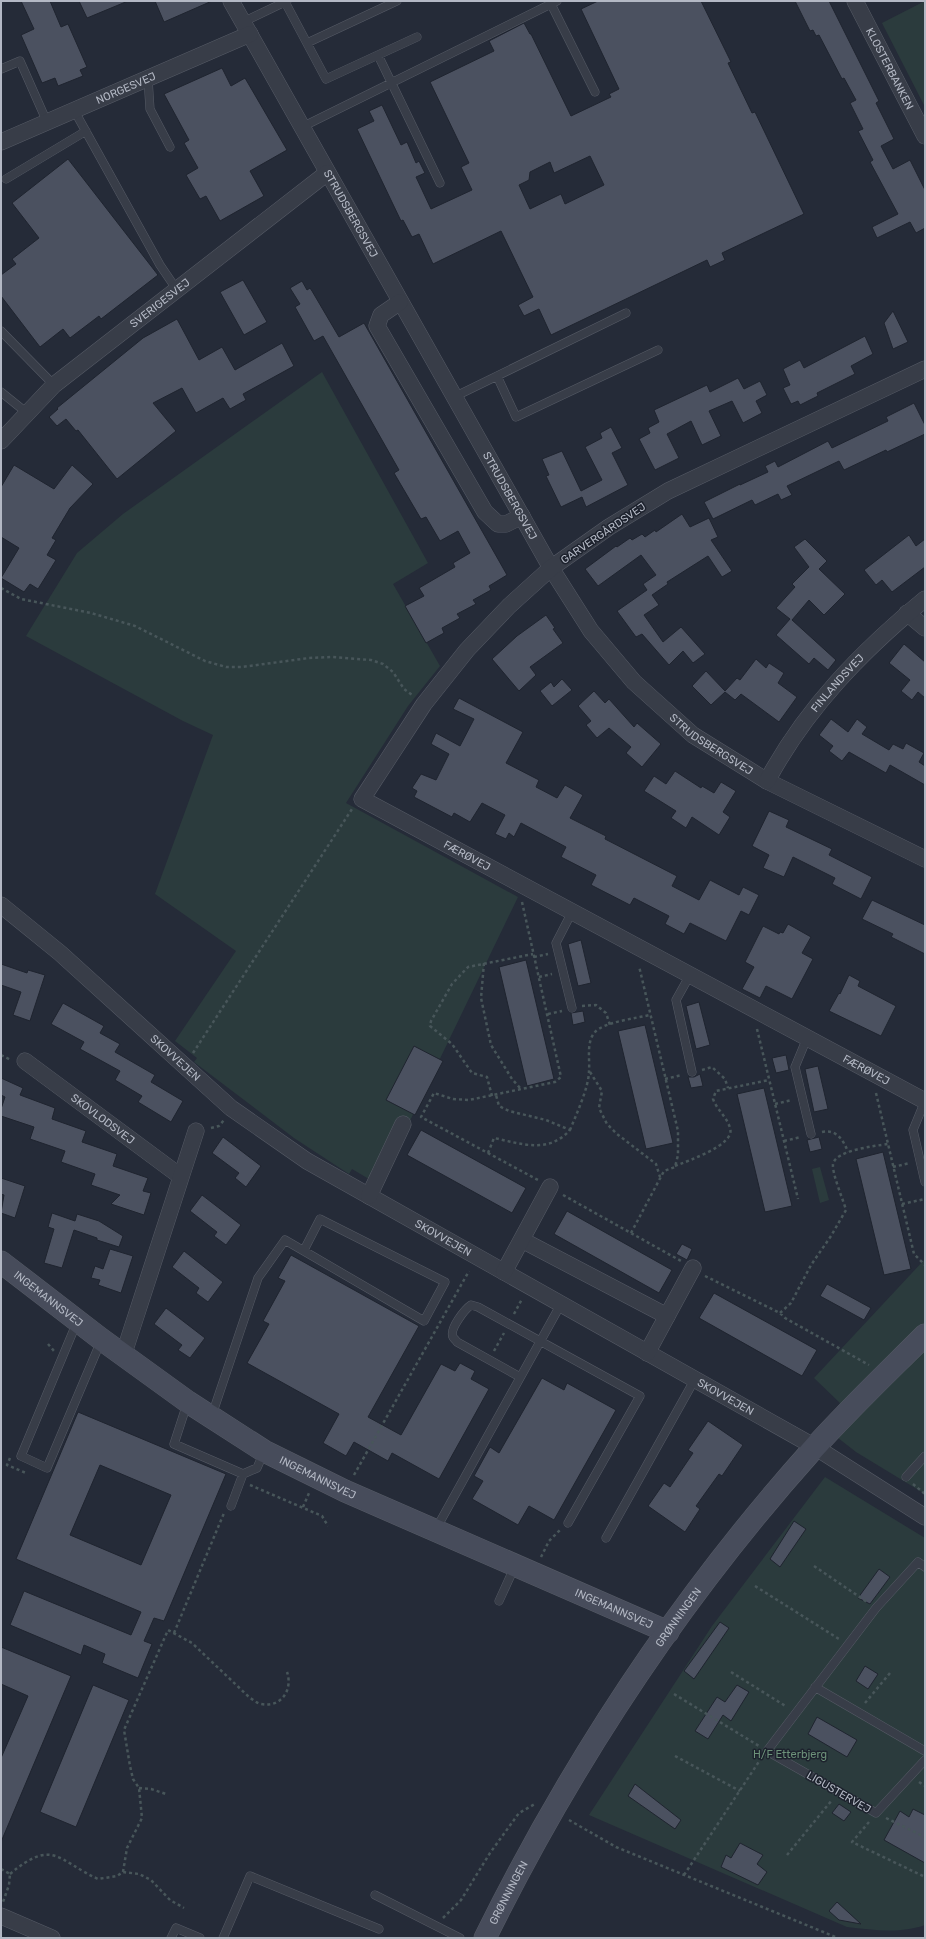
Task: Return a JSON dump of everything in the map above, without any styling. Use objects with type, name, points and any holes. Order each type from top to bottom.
[{"type":"street","name":"STRUDSBERGSVEJ","points":[[231,1],[551,568],[591,631],[634,682],[693,735],[767,781],[925,859]]},
{"type":"street","name":"KLOSTERBANKEN","points":[[855,1],[925,136]]},
{"type":"street","name":"NORGESVEJ","points":[[1,142],[148,78],[247,28]]},
{"type":"street","name":"SVERIGESVEJ","points":[[1,441],[54,384],[327,173]]},
{"type":"street","points":[[400,302],[381,315],[377,326],[485,512],[498,524],[506,524],[522,516]]},
{"type":"street","name":"GARVERGÅRDSVEJ","points":[[362,799],[424,704],[467,650],[509,606],[551,568],[609,527],[668,491],[925,369]]},
{"type":"street","name":"FINLANDSVEJ","points":[[767,781],[782,752],[829,690],[871,645],[925,598]]},
{"type":"street","points":[[907,613],[925,628]]},
{"type":"street","name":"FÆRØVEJ","points":[[362,799],[925,1101]]},
{"type":"street","name":"SKOVVEJEN","points":[[1,905],[60,953],[231,1108],[307,1161],[815,1447],[925,1517]]},
{"type":"street","name":"SKOVLODSVEJ","points":[[25,1062],[180,1176]]},
{"type":"street","points":[[369,1196],[403,1124]]},
{"type":"street","points":[[123,1356],[180,1176],[196,1131]]},
{"type":"street","points":[[504,1272],[550,1187]]},
{"type":"street","points":[[522,1240],[667,1316]]},
{"type":"street","name":"INGEMANNSVEJ","points":[[1,1262],[123,1356],[211,1418],[264,1451],[345,1491],[668,1632]]},
{"type":"street","points":[[647,1353],[693,1268]]},
{"type":"street","name":"GRØNNINGEN","points":[[484,1938],[506,1895],[554,1811],[612,1714],[668,1632],[748,1526],[815,1447],[925,1335]]},
{"type":"street","points":[[1,1916],[52,1938]]},
{"type":"lane","points":[[247,28],[286,1],[326,79],[418,37]]},
{"type":"lane","points":[[307,43],[397,1]]},
{"type":"lane","points":[[302,127],[554,2],[594,92]]},
{"type":"lane","points":[[378,55],[440,183]]},
{"type":"lane","points":[[1,68],[20,61],[48,122]]},
{"type":"lane","points":[[148,78],[150,109],[170,147]]},
{"type":"lane","points":[[74,110],[160,265],[177,290]]},
{"type":"lane","points":[[6,179],[86,131]]},
{"type":"lane","points":[[454,398],[626,313]]},
{"type":"lane","points":[[1,331],[54,384]]},
{"type":"lane","points":[[497,376],[516,417],[658,350]]},
{"type":"lane","points":[[1,392],[27,413]]},
{"type":"lane","points":[[572,912],[556,943],[572,1008]]},
{"type":"lane","points":[[690,975],[676,1000],[692,1072]]},
{"type":"lane","points":[[807,1038],[795,1067],[811,1134]]},
{"type":"lane","name":"FÆRØVEJ","points":[[925,1101],[913,1130],[925,1182]]},
{"type":"lane","points":[[211,1418],[258,1278],[285,1240],[424,1321],[445,1282],[320,1219],[304,1250]]},
{"type":"lane","points":[[435,1530],[561,1304]]},
{"type":"lane","points":[[520,1377],[457,1342],[453,1337],[452,1331],[466,1308],[471,1305],[478,1307],[640,1396],[568,1523]]},
{"type":"lane","points":[[77,1321],[21,1456],[48,1468],[101,1339]]},
{"type":"lane","points":[[606,1538],[695,1379]]},
{"type":"lane","points":[[188,1402],[174,1444],[243,1474]]},
{"type":"lane","points":[[231,1506],[243,1474],[257,1468],[264,1451]]},
{"type":"lane","points":[[906,1477],[925,1456]]},
{"type":"lane","points":[[767,1751],[876,1608],[918,1562],[925,1567]]},
{"type":"lane","points":[[499,1601],[524,1570]]},
{"type":"lane","points":[[815,1687],[925,1751]]},
{"type":"lane","name":"LIGUSTERVEJ","points":[[767,1751],[876,1813],[925,1760]]},
{"type":"lane","points":[[223,1938],[250,1876],[379,1929]]},
{"type":"lane","points":[[375,1895],[460,1938]]},
{"type":"lane","points":[[171,1938],[176,1928],[200,1938]]},
{"type":"path","points":[[1,588],[21,599],[91,613],[135,626],[205,661],[226,667],[242,667],[332,657],[371,660],[383,664],[393,672],[404,690],[424,704]]},
{"type":"path","points":[[184,1067],[352,808],[362,799]]},
{"type":"path","points":[[520,884],[524,914],[562,1074],[560,1080],[469,1100],[459,1100],[434,1092],[421,1117],[550,1187],[572,1202],[631,1233],[725,1287],[728,1287],[780,1313],[785,1318],[886,1375]]},
{"type":"path","points":[[645,951],[638,962],[678,1131],[678,1155],[674,1167]]},
{"type":"path","points":[[492,1096],[487,1077],[472,1073],[452,1044],[430,1026],[435,1011],[452,984],[468,967],[533,954]]},
{"type":"path","points":[[484,963],[481,998],[491,1045],[512,1079],[521,1089]]},
{"type":"path","points":[[572,1008],[596,1005],[606,1012],[610,1025]]},
{"type":"path","points":[[763,1014],[756,1026],[798,1199]]},
{"type":"path","points":[[488,1153],[494,1138],[520,1144],[540,1146],[558,1140],[570,1130],[589,1072],[589,1052],[592,1037],[596,1031],[610,1025],[650,1015]]},
{"type":"path","points":[[665,1079],[712,1067],[725,1079],[728,1088]]},
{"type":"path","points":[[589,1072],[602,1092],[599,1108],[607,1124],[617,1134],[656,1164],[660,1178]]},
{"type":"path","points":[[882,1078],[875,1090],[914,1254],[925,1265]]},
{"type":"path","points":[[631,1233],[664,1172],[706,1154],[729,1138],[731,1131],[728,1122],[713,1099],[716,1091],[769,1080]]},
{"type":"path","points":[[496,1095],[499,1106],[509,1111],[546,1120],[570,1130]]},
{"type":"path","points":[[775,1104],[802,1097]]},
{"type":"path","points":[[196,1131],[200,1126],[213,1129],[219,1126],[231,1108]]},
{"type":"path","points":[[780,1313],[791,1304],[811,1265],[831,1236],[846,1210],[834,1171],[834,1163],[838,1157],[848,1152],[888,1144]]},
{"type":"path","points":[[893,1167],[920,1161]]},
{"type":"path","points":[[902,1204],[925,1199]]},
{"type":"path","points":[[345,1491],[477,1257]]},
{"type":"path","points":[[48,1344],[51,1350],[54,1351]]},
{"type":"path","points":[[255,1487],[322,1516],[328,1526]]},
{"type":"path","points":[[174,1633],[225,1512],[231,1506]]},
{"type":"path","points":[[524,1570],[549,1541],[568,1523]]},
{"type":"path","points":[[814,1566],[876,1608]]},
{"type":"path","points":[[755,1586],[848,1644]]},
{"type":"path","points":[[123,1872],[127,1848],[142,1818],[139,1788],[134,1779],[130,1766],[124,1730],[168,1630],[192,1643],[250,1698],[260,1704],[271,1704],[285,1696],[290,1682],[287,1672]]},
{"type":"path","points":[[731,1672],[796,1713]]},
{"type":"path","points":[[857,1712],[890,1673]]},
{"type":"path","points":[[674,1694],[767,1751],[684,1875]]},
{"type":"path","points":[[675,1756],[740,1791]]},
{"type":"path","points":[[139,1788],[151,1789],[166,1794]]},
{"type":"path","points":[[787,1855],[839,1792]]},
{"type":"path","points":[[436,1926],[461,1900],[490,1852],[519,1813],[538,1802],[616,1847],[838,1938]]},
{"type":"path","points":[[924,1876],[852,1842],[876,1813],[925,1837]]},
{"type":"path","points":[[1,1908],[9,1885],[10,1874],[32,1857],[42,1854],[50,1854],[98,1879],[112,1877],[123,1872],[139,1874],[151,1880],[170,1900],[184,1908]]},
{"type":"path","points":[[1,1869],[10,1874]]},
{"type":"green space","points":[[925,1],[925,107],[882,23]]},
{"type":"green space","points":[[322,372],[428,563],[393,584],[440,666],[408,706],[346,803],[518,897],[379,1185],[352,1169],[349,1174],[294,1138],[194,1062],[197,1058],[175,1041],[236,951],[155,894],[213,735],[183,721],[26,636],[77,553],[123,514]]},
{"type":"green space","points":[[820,1167],[829,1200],[820,1203],[812,1169]]},
{"type":"green space","points":[[925,1259],[925,1494],[856,1452],[824,1427],[840,1403],[814,1378]]},
{"type":"green space","name":"H/F Etterbjerg","points":[[825,1477],[925,1538],[925,1925],[906,1930],[847,1927],[589,1815],[712,1626]]},
{"type":"building","points":[[21,1],[50,1],[61,27],[68,24],[87,67],[80,70],[83,76],[58,86],[55,78],[42,83],[21,35],[34,29]]},
{"type":"building","points":[[79,1],[128,1],[87,18]]},
{"type":"building","points":[[155,1],[212,1],[164,22]]},
{"type":"building","points":[[598,1],[701,1],[731,62],[728,63],[752,113],[755,112],[804,214],[722,253],[725,260],[710,267],[707,260],[551,335],[539,309],[524,316],[518,305],[533,297],[501,231],[433,264],[419,234],[412,237],[403,220],[401,221],[357,129],[374,121],[369,111],[382,105],[401,145],[407,142],[416,163],[419,161],[425,173],[416,177],[431,209],[472,190],[461,167],[469,163],[430,82],[494,51],[489,41],[524,23],[531,34],[571,116],[611,97],[609,94],[619,89],[581,9]],"holes":[[[590,156],[604,185],[565,204],[561,194],[530,209],[519,185],[529,180],[530,172],[550,162],[554,173]]]},
{"type":"building","points":[[795,1],[829,1],[879,101],[876,103],[894,139],[881,146],[893,169],[910,160],[925,190],[925,228],[916,233],[910,222],[877,238],[872,227],[898,214],[870,162],[873,160],[858,131],[863,129],[850,103],[856,100],[844,78],[842,79],[819,35],[816,36],[813,30],[810,31]]},
{"type":"building","points":[[222,68],[231,86],[245,78],[287,150],[250,171],[264,196],[220,221],[206,196],[200,199],[186,175],[198,168],[184,143],[189,140],[164,94]]},
{"type":"building","points":[[68,159],[158,275],[101,319],[99,316],[70,338],[63,329],[40,347],[1,296],[1,275],[16,264],[12,259],[39,238],[12,203]]},
{"type":"building","points":[[243,280],[267,322],[244,335],[220,292]]},
{"type":"building","points":[[302,281],[307,290],[310,288],[312,291],[339,337],[364,323],[507,575],[489,586],[491,590],[473,600],[476,604],[457,614],[460,618],[442,628],[444,633],[426,643],[405,606],[424,596],[419,588],[455,567],[453,563],[470,553],[458,531],[440,541],[426,517],[421,519],[394,473],[399,470],[323,336],[314,341],[295,307],[300,304],[290,288]]},
{"type":"building","points":[[893,311],[908,342],[893,349],[884,323]]},
{"type":"building","points":[[177,319],[199,360],[222,347],[235,370],[282,343],[294,366],[243,394],[246,400],[230,409],[223,398],[196,413],[182,388],[153,403],[176,431],[117,479],[78,430],[76,431],[66,419],[57,426],[49,417],[58,409],[57,408],[143,338]]},
{"type":"building","points":[[865,336],[873,354],[851,366],[855,374],[817,393],[818,396],[800,405],[798,401],[791,404],[783,388],[790,385],[783,369],[800,360],[804,368]]},
{"type":"building","points":[[738,378],[744,389],[760,381],[767,395],[756,401],[762,413],[743,423],[732,401],[709,411],[721,436],[702,445],[691,421],[667,434],[679,458],[655,470],[639,439],[650,433],[648,428],[659,422],[654,410],[707,385],[710,392]]},
{"type":"building","points":[[914,403],[925,425],[925,434],[887,452],[886,450],[844,470],[839,461],[787,486],[792,495],[781,500],[778,494],[755,505],[752,500],[713,519],[704,502],[768,472],[765,466],[775,461],[778,467],[828,441],[832,448],[888,421],[886,417]]},
{"type":"building","points":[[611,427],[622,448],[612,453],[628,485],[586,507],[582,497],[561,507],[546,476],[549,475],[542,459],[562,451],[581,491],[602,480],[585,447],[602,438],[600,433]]},
{"type":"building","points":[[14,465],[54,489],[72,465],[93,484],[70,508],[52,538],[56,540],[47,555],[56,560],[38,589],[30,584],[24,592],[1,578],[19,548],[1,537],[1,487]]},
{"type":"building","points":[[682,514],[690,527],[709,518],[718,537],[711,540],[732,571],[722,577],[708,556],[667,582],[668,584],[652,595],[659,605],[644,615],[663,642],[681,627],[705,654],[693,663],[683,651],[669,665],[642,634],[636,637],[617,611],[647,590],[643,584],[656,575],[641,555],[598,586],[585,569],[616,546],[617,547],[630,538],[632,540],[642,534],[645,537],[655,530],[656,532]]},
{"type":"building","points":[[909,535],[916,546],[925,539],[925,567],[892,592],[882,580],[876,585],[864,570]]},
{"type":"building","points":[[805,539],[827,561],[819,569],[845,594],[824,615],[809,600],[792,620],[836,660],[828,670],[814,658],[809,664],[776,635],[790,619],[776,608],[795,587],[792,584],[809,567],[794,547]]},
{"type":"building","points":[[546,615],[555,628],[553,629],[563,643],[530,667],[536,675],[519,691],[492,659],[517,636]]},
{"type":"building","points":[[904,644],[925,662],[925,698],[918,692],[912,700],[901,691],[910,680],[889,663]]},
{"type":"building","points":[[756,659],[766,668],[769,663],[784,673],[778,683],[797,697],[779,722],[741,694],[735,700],[725,692],[711,705],[692,686],[706,671],[725,691],[737,678],[740,680]]},
{"type":"building","points":[[562,679],[572,690],[552,706],[540,691],[551,682],[554,687]]},
{"type":"building","points":[[594,691],[605,703],[609,699],[634,727],[637,723],[661,744],[642,767],[626,753],[631,747],[609,728],[597,738],[586,725],[591,721],[578,706]]},
{"type":"building","points":[[459,698],[523,732],[506,763],[539,780],[536,787],[557,798],[565,785],[583,795],[570,818],[606,836],[605,839],[677,876],[672,886],[699,900],[710,880],[739,895],[743,887],[759,895],[749,915],[741,911],[726,941],[690,923],[684,934],[665,924],[669,916],[634,898],[630,905],[591,885],[596,875],[561,857],[566,847],[521,823],[514,837],[509,833],[506,839],[495,834],[505,815],[482,803],[470,822],[454,813],[452,817],[414,797],[417,791],[412,788],[421,774],[436,780],[449,754],[431,744],[436,733],[460,746],[474,719],[453,709]]},
{"type":"building","points":[[831,719],[848,732],[857,719],[867,727],[862,734],[889,750],[893,744],[903,749],[906,743],[924,753],[919,762],[925,766],[925,785],[890,765],[886,773],[849,752],[842,761],[829,751],[833,746],[819,735]]},
{"type":"building","points":[[675,771],[701,788],[702,786],[714,793],[721,782],[736,791],[723,812],[730,817],[719,835],[692,817],[686,828],[671,818],[676,811],[644,791],[654,776],[666,784]]},
{"type":"building","points":[[769,811],[789,820],[786,827],[832,849],[829,855],[872,877],[861,899],[832,884],[835,878],[793,857],[784,877],[763,868],[769,855],[752,846]]},
{"type":"building","points":[[872,900],[925,925],[925,954],[891,937],[893,934],[862,919]]},
{"type":"building","points":[[788,924],[811,937],[802,953],[813,959],[792,999],[766,986],[760,998],[742,989],[754,967],[745,962],[763,926],[779,934],[780,932],[783,933]]},
{"type":"building","points":[[581,940],[591,983],[578,986],[568,944]]},
{"type":"building","points":[[526,960],[554,1079],[527,1086],[499,967]]},
{"type":"building","points":[[1,964],[27,973],[28,970],[45,975],[30,1021],[13,1015],[21,992],[1,985]]},
{"type":"building","points":[[849,975],[860,981],[858,986],[896,1006],[881,1036],[829,1011],[839,993],[840,994]]},
{"type":"building","points":[[699,1002],[710,1045],[696,1049],[686,1006]]},
{"type":"building","points":[[63,1003],[104,1026],[100,1033],[120,1044],[115,1052],[155,1075],[151,1082],[183,1101],[171,1122],[138,1102],[142,1096],[115,1080],[120,1071],[80,1049],[84,1042],[51,1024]]},
{"type":"building","points":[[583,1011],[585,1022],[573,1025],[571,1013]]},
{"type":"building","points":[[645,1025],[673,1143],[646,1149],[618,1031]]},
{"type":"building","points":[[414,1046],[443,1061],[415,1115],[386,1100]]},
{"type":"building","points":[[786,1055],[789,1070],[776,1073],[772,1058]]},
{"type":"building","points":[[818,1066],[828,1109],[814,1112],[805,1069]]},
{"type":"building","points":[[700,1074],[703,1086],[691,1088],[688,1077],[694,1077]]},
{"type":"building","points":[[1,1078],[23,1088],[20,1095],[55,1108],[52,1119],[86,1131],[82,1142],[117,1154],[113,1166],[148,1178],[143,1191],[151,1193],[144,1215],[111,1204],[120,1195],[91,1185],[95,1174],[61,1162],[65,1151],[30,1139],[34,1127],[1,1116],[1,1109],[5,1097],[1,1095]]},
{"type":"building","points":[[764,1088],[792,1206],[765,1212],[737,1094]]},
{"type":"building","points":[[421,1130],[526,1188],[512,1213],[407,1155]]},
{"type":"building","points":[[223,1137],[261,1166],[246,1187],[235,1178],[239,1173],[212,1153]]},
{"type":"building","points":[[819,1137],[822,1149],[810,1152],[807,1140]]},
{"type":"building","points":[[883,1152],[911,1269],[884,1275],[856,1159]]},
{"type":"building","points":[[1,1178],[25,1186],[15,1218],[1,1213],[4,1195],[1,1194]]},
{"type":"building","points":[[202,1195],[241,1225],[226,1245],[214,1236],[217,1232],[190,1211]]},
{"type":"building","points":[[567,1211],[672,1270],[659,1293],[554,1234]]},
{"type":"building","points":[[52,1213],[75,1221],[77,1214],[99,1221],[123,1236],[119,1247],[97,1240],[97,1238],[74,1230],[62,1268],[44,1263],[54,1229],[48,1227]]},
{"type":"building","points":[[682,1244],[692,1249],[687,1260],[676,1254]]},
{"type":"building","points":[[110,1249],[133,1256],[121,1293],[98,1285],[100,1280],[91,1278],[95,1266],[103,1269]]},
{"type":"building","points":[[184,1251],[223,1282],[208,1302],[196,1293],[199,1288],[172,1267]]},
{"type":"building","points":[[291,1255],[419,1326],[368,1417],[401,1435],[441,1364],[455,1371],[460,1363],[475,1371],[471,1379],[489,1389],[439,1479],[392,1453],[388,1461],[354,1442],[346,1456],[323,1443],[339,1414],[247,1363],[269,1324],[263,1321],[285,1281],[278,1278]]},
{"type":"building","points":[[827,1284],[871,1308],[864,1320],[820,1296]]},
{"type":"building","points":[[714,1293],[817,1350],[802,1376],[699,1318]]},
{"type":"building","points":[[166,1308],[205,1338],[190,1358],[178,1350],[182,1345],[154,1324]]},
{"type":"building","points":[[542,1378],[564,1390],[567,1383],[616,1410],[554,1520],[529,1506],[518,1525],[472,1499],[483,1481],[474,1476],[490,1447],[499,1453]]},
{"type":"building","points":[[78,1412],[226,1474],[164,1621],[154,1618],[144,1641],[152,1644],[138,1678],[102,1663],[105,1654],[84,1645],[81,1655],[10,1625],[24,1591],[131,1635],[141,1612],[16,1559]],"holes":[[[100,1465],[171,1495],[141,1565],[70,1535]]]},
{"type":"building","points":[[708,1421],[743,1445],[722,1476],[719,1474],[696,1506],[700,1509],[685,1532],[648,1506],[664,1483],[670,1487],[693,1453],[688,1450]]},
{"type":"building","points":[[794,1521],[806,1529],[780,1567],[770,1559]]},
{"type":"building","points":[[879,1569],[890,1577],[870,1604],[858,1598]]},
{"type":"building","points":[[720,1622],[729,1628],[694,1679],[684,1671]]},
{"type":"building","points":[[1,1647],[71,1676],[1,1842],[1,1758],[28,1696],[1,1684]]},
{"type":"building","points":[[865,1666],[878,1674],[868,1689],[856,1681]]},
{"type":"building","points":[[93,1685],[129,1700],[76,1827],[40,1812]]},
{"type":"building","points":[[737,1685],[749,1692],[731,1721],[723,1715],[708,1739],[695,1731],[717,1697],[725,1702]]},
{"type":"building","points":[[817,1717],[857,1740],[847,1757],[808,1734]]},
{"type":"building","points":[[635,1784],[681,1820],[675,1829],[628,1796]]},
{"type":"building","points":[[839,1804],[851,1812],[844,1821],[832,1813]]},
{"type":"building","points":[[913,1809],[925,1815],[925,1863],[884,1840],[900,1811],[909,1817]]},
{"type":"building","points":[[740,1843],[763,1855],[757,1864],[767,1872],[758,1885],[721,1867],[726,1855],[731,1858]]},
{"type":"building","points":[[837,1902],[861,1924],[839,1920],[829,1911]]}]
